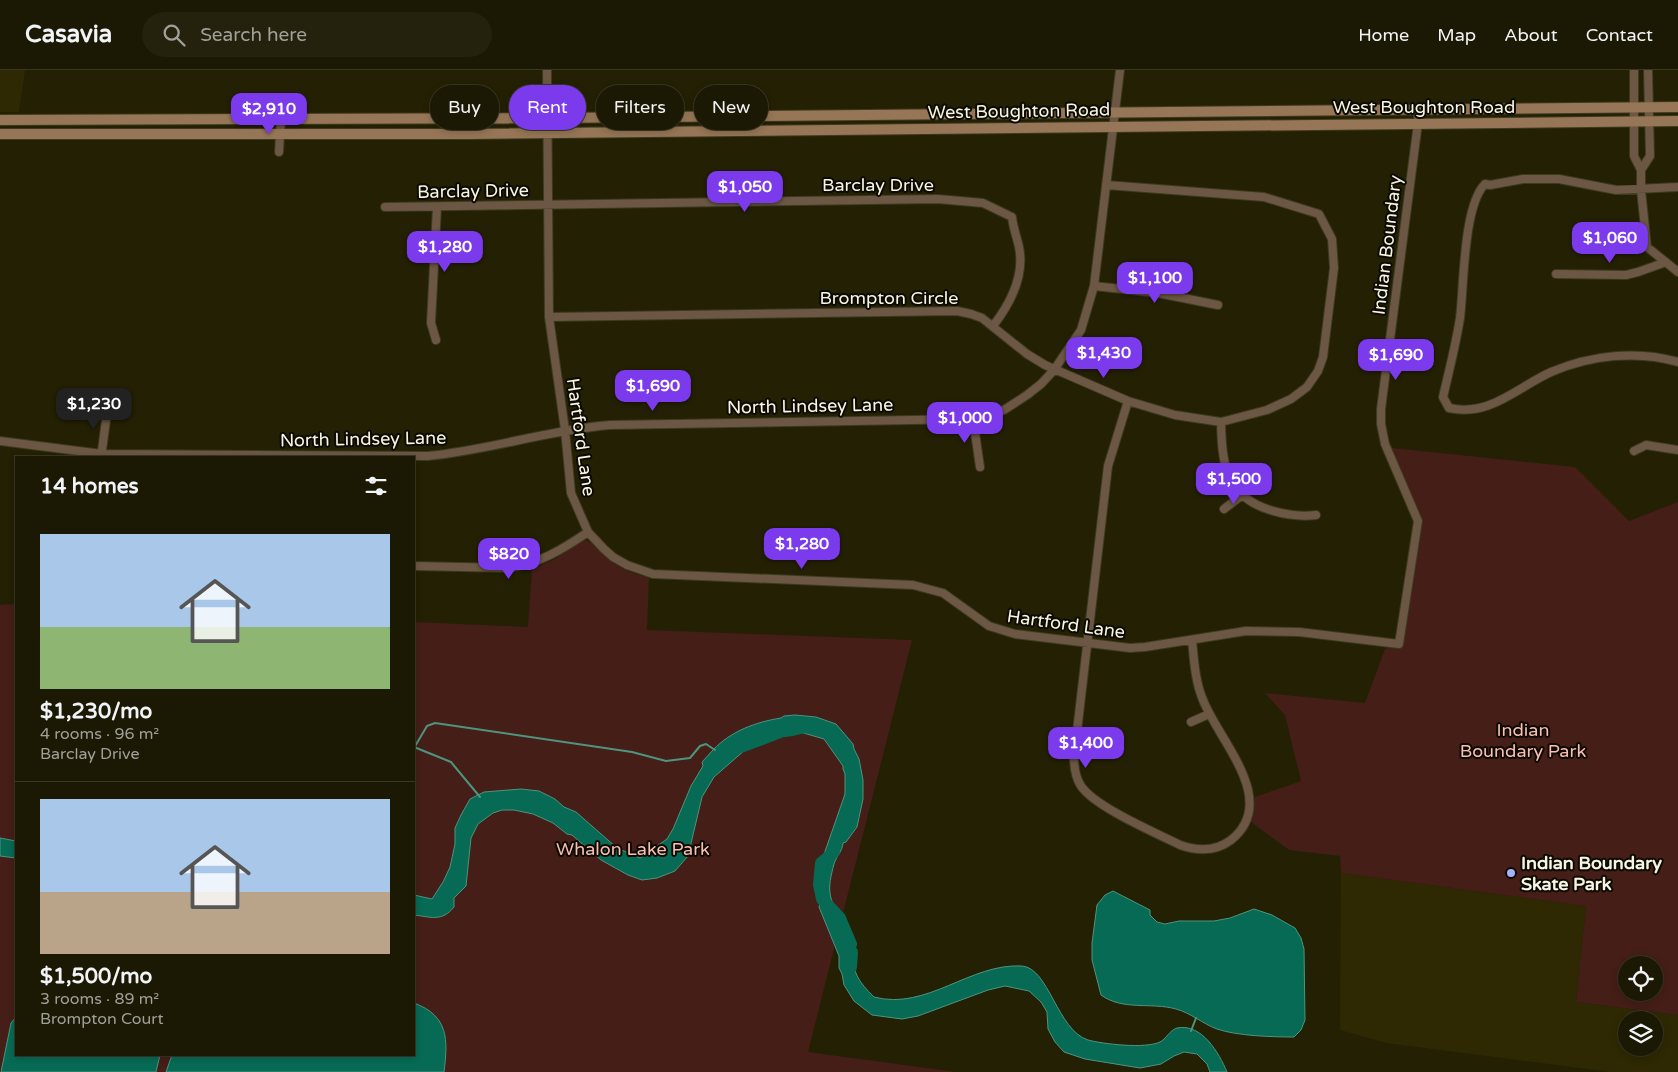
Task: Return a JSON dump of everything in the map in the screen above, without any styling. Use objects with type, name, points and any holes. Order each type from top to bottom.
[{"type":"main road","name":"West Boughton Road","points":[[586,118],[1678,107]]},
{"type":"main road","name":"West Boughton Road","points":[[0,120],[509,118]]},
{"type":"main road","name":"West Boughton Road","points":[[0,134],[280,135],[1418,122],[1678,121]]},
{"type":"street","name":"Hartford Lane","points":[[547,70],[547,85]]},
{"type":"street","points":[[1114,113],[1120,70]]},
{"type":"street","points":[[1634,70],[1634,156],[1641,170],[1641,190],[1647,247],[1678,272]]},
{"type":"street","points":[[1641,170],[1650,156],[1648,70]]},
{"type":"street","name":"Indian Boundary","points":[[1399,644],[1418,521],[1385,444],[1381,424],[1381,409],[1418,122],[1418,109]]},
{"type":"street","name":"North Lindsey Lane","points":[[0,442],[102,456],[428,456],[459,453],[565,430],[625,424],[973,419],[1004,410],[1027,395],[1054,370],[1081,330],[1094,286],[1114,113]]},
{"type":"street","points":[[278,152],[281,119]]},
{"type":"street","name":"Hartford Lane","points":[[548,132],[549,317],[565,430],[570,493],[588,532],[613,557],[627,565],[653,574],[913,584],[943,593],[975,617],[1001,631],[1130,648],[1246,631],[1299,632],[1399,644]]},
{"type":"street","points":[[1678,187],[1616,190],[1570,180],[1541,179],[1523,179],[1490,185],[1485,184],[1478,191],[1464,258],[1460,318],[1443,397],[1449,408],[1462,410],[1479,409],[1493,405],[1552,372],[1587,360],[1624,355],[1658,356],[1678,362]]},
{"type":"street","name":"Brompton Circle","points":[[549,317],[943,311],[971,314],[993,326],[1027,354],[1054,370],[1128,401],[1175,415],[1221,422],[1267,410],[1291,399],[1307,387],[1318,372],[1323,357],[1334,268],[1332,239],[1319,214],[1264,197],[1106,185]]},
{"type":"street","name":"Barclay Drive","points":[[385,207],[938,199],[983,204],[1012,217],[1020,256],[1018,279],[1012,299],[993,326]]},
{"type":"street","points":[[436,340],[431,323],[437,207]]},
{"type":"street","points":[[1556,274],[1626,275],[1666,262]]},
{"type":"street","points":[[1094,286],[1158,293],[1218,305]]},
{"type":"street","points":[[1128,401],[1108,466],[1074,756],[1075,772],[1080,785],[1093,798],[1112,810],[1180,845],[1200,850],[1220,846],[1236,836],[1246,822],[1250,804],[1249,788],[1245,778],[1209,714],[1197,683],[1192,640]]},
{"type":"street","points":[[102,456],[108,405]]},
{"type":"street","points":[[973,419],[980,467]]},
{"type":"street","points":[[1221,422],[1224,462],[1241,496],[1261,507],[1278,512],[1301,517],[1316,514]]},
{"type":"street","points":[[1634,451],[1646,445],[1678,450]]},
{"type":"street","points":[[1224,509],[1241,496]]},
{"type":"street","points":[[415,566],[521,567],[551,556],[588,532]]},
{"type":"street","points":[[1191,722],[1209,714]]},
{"type":"shaded area","points":[[0,70],[25,70],[19,112],[0,112]]},
{"type":"shaded area","points":[[1341,873],[1586,906],[1576,1002],[1647,1011],[1618,1011],[1618,1056],[1663,1056],[1663,1013],[1678,1015],[1678,1072],[1611,1072],[1386,1043],[1340,1030]]},
{"type":"green space","name":"Indian Boundary Park","points":[[1383,447],[1575,467],[1629,521],[1678,502],[1678,1015],[1663,1013],[1663,1011],[1647,1011],[1576,1002],[1586,906],[1341,873],[1340,856],[1289,850],[1251,822],[1255,797],[1301,781],[1285,715],[1265,693],[1365,703],[1385,649],[1399,644],[1414,522]]},
{"type":"green space","name":"Whalon Lake Park","points":[[585,540],[622,568],[649,578],[647,630],[912,640],[808,1052],[956,1072],[0,1072],[0,605],[15,604],[15,1056],[415,1056],[415,622],[528,627],[532,569],[555,559]]},
{"type":"water","points":[[784,716],[816,717],[836,724],[853,744],[859,759],[863,780],[863,799],[857,827],[846,842],[843,843],[835,861],[830,880],[830,893],[833,905],[851,944],[847,948],[852,952],[855,972],[864,987],[874,997],[893,1000],[912,998],[984,972],[1003,967],[1022,966],[1031,969],[1039,977],[1068,1024],[1077,1034],[1088,1040],[1113,1044],[1145,1045],[1160,1042],[1177,1028],[1186,1028],[1194,1030],[1208,1041],[1219,1056],[1227,1072],[1210,1072],[1207,1064],[1197,1054],[1184,1052],[1161,1064],[1140,1068],[1085,1059],[1064,1052],[1055,1042],[1048,1029],[1047,1012],[1041,1002],[1029,991],[1005,986],[988,990],[918,1016],[902,1019],[872,1015],[854,1001],[844,985],[839,968],[839,956],[819,907],[822,899],[819,885],[821,863],[845,794],[845,774],[843,766],[824,739],[800,732],[797,728],[783,731],[753,743],[714,777],[702,797],[688,856],[675,871],[657,878],[642,880],[628,875],[601,860],[572,835],[567,834],[553,823],[533,814],[514,810],[502,810],[493,813],[478,824],[471,838],[466,886],[454,898],[454,907],[450,912],[441,917],[415,915],[415,895],[432,899],[443,882],[450,867],[455,844],[455,828],[470,799],[484,792],[521,789],[539,791],[555,799],[564,807],[576,812],[617,848],[640,858],[667,839],[691,786],[703,766],[702,762],[720,743],[744,728]]},
{"type":"water","points":[[0,838],[15,841],[15,858],[0,856]]},
{"type":"water","points":[[1113,891],[1150,910],[1150,915],[1157,922],[1165,924],[1179,921],[1214,921],[1230,918],[1254,909],[1272,915],[1295,928],[1301,938],[1304,949],[1305,1020],[1301,1030],[1294,1037],[1245,1035],[1217,1029],[1176,1009],[1128,1005],[1118,1003],[1101,995],[1092,960],[1092,943],[1097,905],[1105,895]]},
{"type":"water","points":[[415,1003],[426,1008],[434,1015],[444,1030],[446,1050],[444,1072],[166,1072],[172,1056],[415,1056]]},
{"type":"water","points":[[15,1018],[15,1056],[160,1056],[156,1072],[1,1072],[11,1023]]},
{"type":"waterway","points":[[415,746],[427,726],[435,723],[632,752],[666,761],[690,758],[700,746],[706,744],[715,750]]},
{"type":"waterway","points":[[741,747],[783,731],[810,727]]},
{"type":"waterway","points":[[415,747],[451,762],[480,797]]},
{"type":"waterway","points":[[834,852],[821,863],[819,885],[822,899],[840,918],[851,944],[847,947],[852,952],[851,967]]},
{"type":"waterway","points":[[1191,1031],[1196,1018]]},
{"type":"place","name":"Indian Boundary Skate Park","points":[[1511,873]]}]
